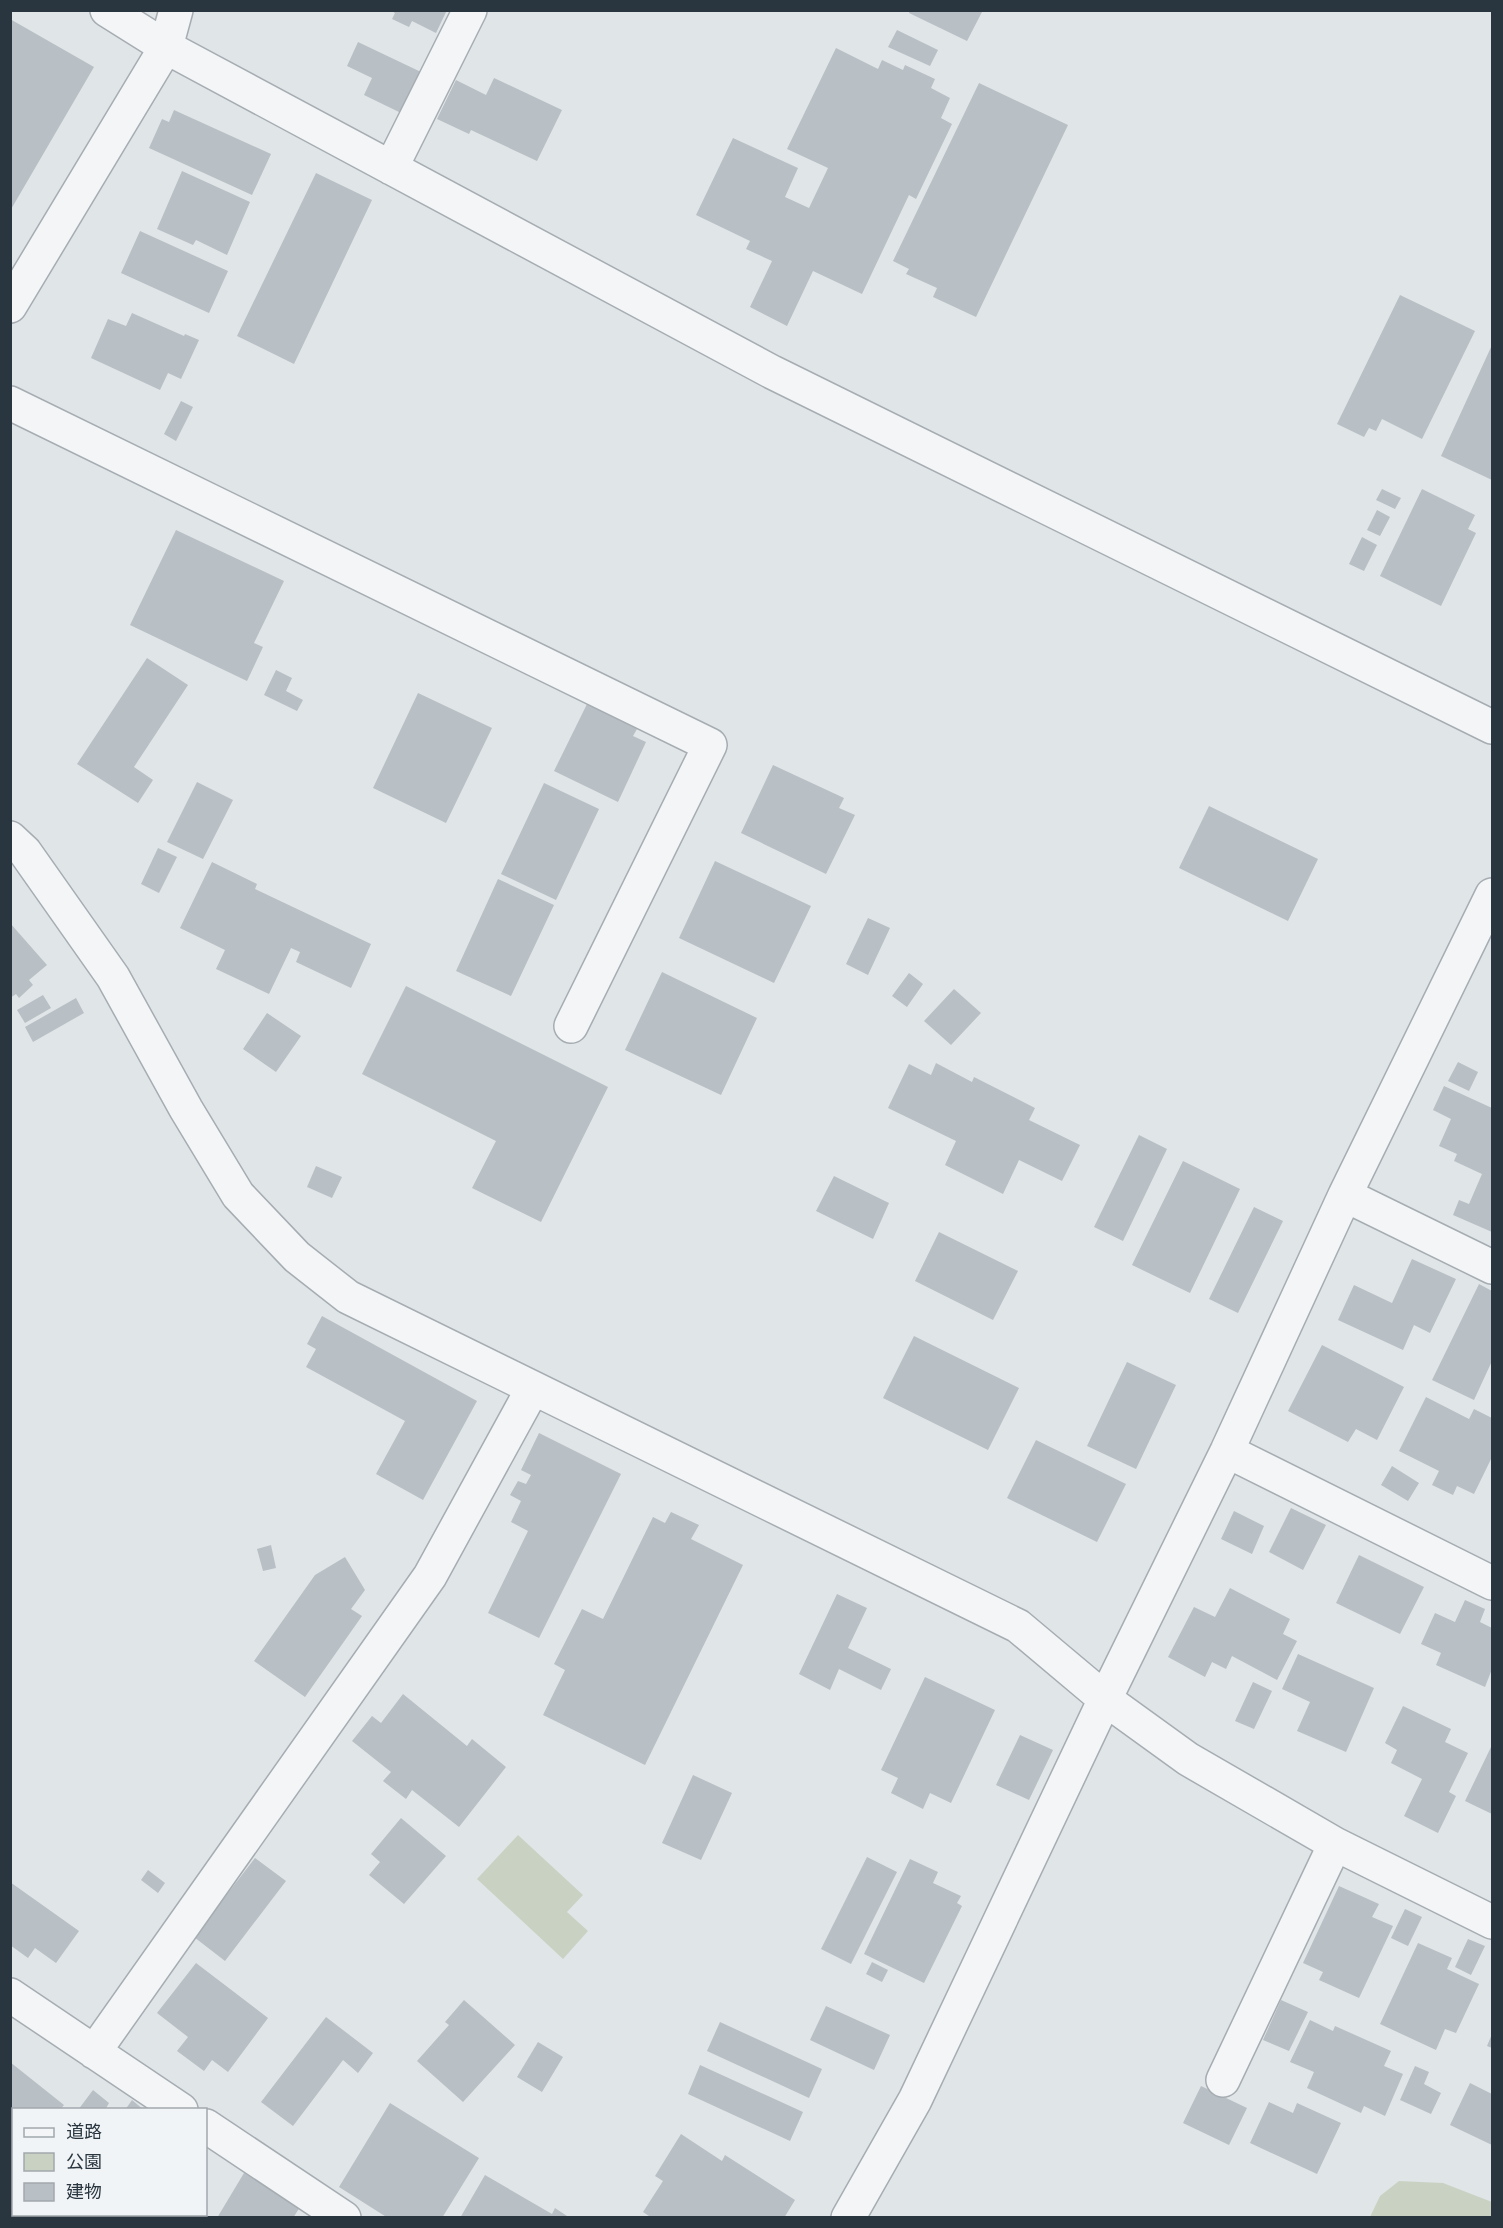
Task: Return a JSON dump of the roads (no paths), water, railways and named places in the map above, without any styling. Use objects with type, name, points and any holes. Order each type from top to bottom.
[{"type":"street","points":[[107,10],[165,46],[772,372],[1492,727]]},
{"type":"street","points":[[10,306],[165,46],[176,10]]},
{"type":"street","points":[[392,168],[470,10]]},
{"type":"street","points":[[10,403],[710,745],[572,1026]]},
{"type":"street","points":[[10,838],[25,852],[113,977],[186,1109],[238,1195],[297,1257],[348,1297],[1018,1626],[1105,1699],[1188,1759],[1335,1844],[1492,1922]]},
{"type":"street","points":[[848,2217],[915,2100],[1105,1699],[1227,1451],[1345,1195],[1492,895]]},
{"type":"street","points":[[1345,1195],[1492,1267]]},
{"type":"street","points":[[94,2052],[430,1576],[532,1388]]},
{"type":"street","points":[[1227,1451],[1492,1583]]},
{"type":"street","points":[[1222,2080],[1335,1844]]},
{"type":"street","points":[[10,1995],[179,2108]]},
{"type":"street","points":[[207,2127],[344,2217]]}]
